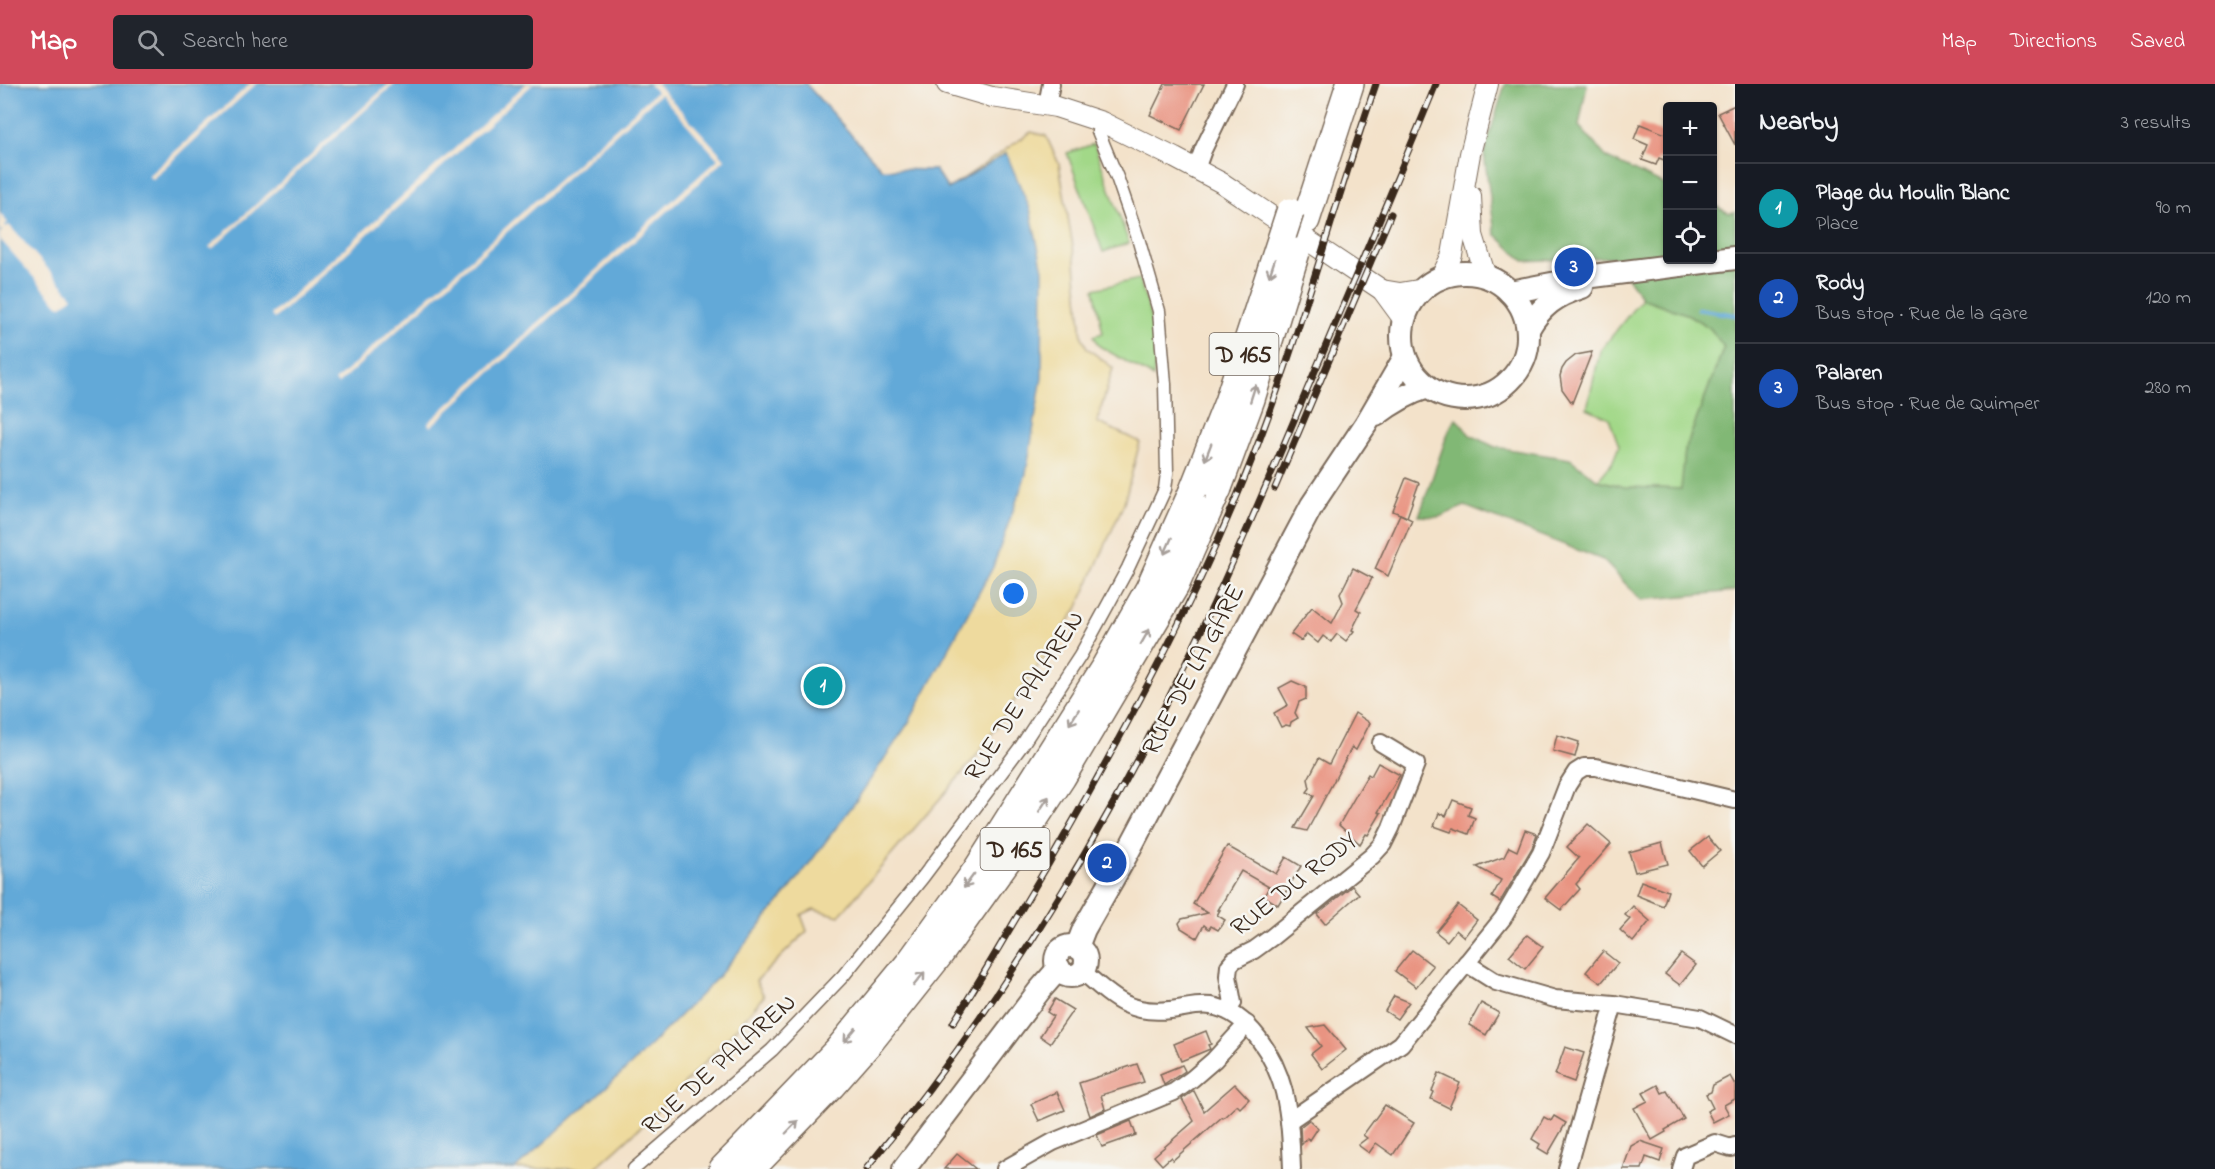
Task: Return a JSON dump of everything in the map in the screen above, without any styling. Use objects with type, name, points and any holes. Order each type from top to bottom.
[{"type":"highway","name":"D 165","points":[[751,1169],[869,1043],[940,954],[1008,859],[1062,777],[1175,586],[1218,488],[1251,399],[1298,216],[1337,92]]},
{"type":"highway","name":"D 165","points":[[723,1169],[837,1051],[911,961],[976,871],[1106,665],[1149,590],[1192,493],[1298,216]]},
{"type":"main road","points":[[1510,292],[1593,276],[1735,258]]},
{"type":"main road","points":[[1528,329],[1538,312],[1553,300],[1574,290],[1649,268]]},
{"type":"main road","points":[[1476,274],[1486,277],[1510,292],[1522,309],[1528,329],[1526,352],[1522,364],[1508,383],[1486,396],[1466,399],[1447,398],[1428,387],[1416,376],[1405,357],[1402,339],[1404,320],[1410,305],[1432,284],[1452,275],[1476,274]]},
{"type":"main road","name":"RUE DE LA GARE","points":[[1077,947],[1084,929],[1125,857],[1312,506],[1366,424],[1405,357]]},
{"type":"main road","name":"RUE DE LA GARE","points":[[1366,424],[1392,403],[1409,393],[1428,387]]},
{"type":"main road","points":[[1070,946],[1077,947],[1087,957],[1086,964],[1077,975],[1070,975],[1059,968],[1056,962],[1062,949],[1070,946]]},
{"type":"main road","points":[[904,1169],[1059,968]]},
{"type":"street","points":[[947,84],[992,97],[1047,105],[1102,122],[1196,169],[1222,183],[1382,290],[1404,320]]},
{"type":"street","points":[[1047,105],[1051,84]]},
{"type":"street","points":[[1196,169],[1235,84]]},
{"type":"street","points":[[1382,290],[1400,293],[1432,284],[1452,255],[1470,154],[1488,84]]},
{"type":"street","name":"RUE DE PALAREN","points":[[634,1169],[772,1050],[843,976],[923,877],[1022,745],[1080,656],[1128,568],[1162,496],[1167,473],[1167,423],[1159,311],[1138,238],[1098,131]]},
{"type":"street","points":[[1470,154],[1473,236],[1486,277]]},
{"type":"street","name":"RUE DU RODY","points":[[1226,1011],[1233,1003],[1228,976],[1229,966],[1234,960],[1254,950],[1272,936],[1358,868],[1383,844],[1416,764],[1382,743]]},
{"type":"street","points":[[1289,1121],[1401,1044],[1503,918],[1541,853],[1567,786],[1576,772],[1584,767],[1596,767],[1735,800]]},
{"type":"street","points":[[1466,963],[1496,982],[1555,999],[1614,1004],[1700,1018],[1735,1035]]},
{"type":"street","points":[[1082,971],[1130,1007],[1155,1012],[1210,1006],[1226,1011],[1247,1024],[1262,1043],[1283,1090],[1289,1121],[1292,1169]]},
{"type":"street","points":[[1567,1169],[1614,1004]]},
{"type":"street","points":[[1005,1169],[1053,1142],[1174,1092],[1214,1060],[1247,1024]]},
{"type":"street","points":[[1681,1169],[1685,1156],[1714,1143],[1731,1148],[1735,1146]]},
{"type":"green space","points":[[1505,84],[1587,84],[1579,126],[1607,158],[1663,184],[1663,264],[1717,264],[1717,207],[1729,213],[1735,212],[1735,591],[1641,600],[1603,560],[1465,506],[1439,517],[1419,516],[1447,435],[1456,418],[1470,435],[1495,447],[1570,459],[1598,480],[1624,487],[1681,489],[1685,450],[1724,347],[1710,328],[1689,315],[1642,298],[1613,257],[1524,261],[1495,234],[1484,153]]},
{"type":"green space","points":[[1094,144],[1129,243],[1103,252],[1067,153]]},
{"type":"green space","points":[[1139,279],[1150,314],[1154,340],[1153,377],[1099,346],[1093,336],[1103,333],[1094,289]]},
{"type":"green space","points":[[1642,298],[1689,315],[1710,328],[1724,347],[1685,450],[1682,489],[1624,487],[1598,480],[1612,463],[1619,446],[1609,418],[1587,408],[1600,351]]},
{"type":"sand","points":[[1031,132],[1046,136],[1059,164],[1074,253],[1082,337],[1087,348],[1113,368],[1097,422],[1140,442],[1124,503],[1077,609],[975,758],[839,916],[814,909],[801,915],[807,931],[756,981],[764,996],[682,1086],[594,1169],[214,1169],[935,170],[948,189]]},
{"type":"water","points":[[0,84],[806,84],[882,169],[935,170],[948,189],[1006,153],[1030,209],[1043,270],[1042,377],[1026,474],[993,567],[909,722],[856,801],[794,884],[718,977],[633,1063],[515,1169],[0,1169]]},
{"type":"pier","points":[[250,84],[256,84],[152,179],[148,176]]},
{"type":"pier","points":[[389,84],[394,84],[212,249],[209,247]]},
{"type":"pier","points":[[526,84],[533,84],[274,319],[271,315]]},
{"type":"pier","points":[[649,84],[657,84],[725,159],[430,427],[428,423],[718,159],[660,94],[338,384],[335,381],[656,92]]},
{"type":"pier","points":[[0,213],[8,223],[6,227],[9,225],[73,297],[62,306],[58,305],[0,239],[0,233],[3,230],[0,231]]},
{"type":"building","points":[[1165,84],[1204,84],[1181,130],[1150,115]]},
{"type":"building","points":[[1735,105],[1735,145],[1718,113]]},
{"type":"building","points":[[1640,124],[1663,133],[1663,160],[1659,158],[1656,165],[1642,160],[1648,145],[1634,139]]},
{"type":"building","points":[[1592,352],[1572,403],[1562,389],[1560,376],[1562,369],[1576,355]]},
{"type":"building","points":[[1406,478],[1419,483],[1407,517],[1393,511]]},
{"type":"building","points":[[1400,514],[1412,520],[1388,576],[1375,569]]},
{"type":"building","points":[[1353,568],[1372,578],[1356,609],[1361,612],[1352,630],[1354,631],[1346,641],[1337,634],[1331,642],[1323,636],[1318,643],[1307,634],[1301,641],[1291,634],[1312,607],[1332,623],[1343,602],[1340,594]]},
{"type":"building","points":[[1292,681],[1306,687],[1306,699],[1299,702],[1295,713],[1298,718],[1291,722],[1290,726],[1281,727],[1274,713],[1288,705],[1279,688]]},
{"type":"building","points":[[1355,713],[1370,723],[1356,750],[1352,747],[1307,831],[1295,828],[1314,796],[1307,792],[1310,788],[1308,779],[1319,758],[1329,764]]},
{"type":"building","points":[[1557,735],[1579,742],[1575,757],[1553,751]]},
{"type":"building","points":[[1378,763],[1400,775],[1378,812],[1381,813],[1360,844],[1339,825],[1368,774],[1371,776]]},
{"type":"building","points":[[1453,800],[1471,807],[1468,815],[1475,818],[1469,834],[1453,828],[1451,832],[1434,826],[1439,813],[1446,816]]},
{"type":"building","points":[[1588,824],[1611,844],[1576,884],[1580,889],[1561,910],[1545,898],[1579,858],[1567,847]]},
{"type":"building","points":[[1525,830],[1537,834],[1532,848],[1500,902],[1492,897],[1501,880],[1477,867],[1504,857],[1509,847],[1517,851]]},
{"type":"building","points":[[1708,837],[1720,851],[1702,866],[1690,851]]},
{"type":"building","points":[[1662,843],[1668,864],[1635,872],[1629,852]]},
{"type":"building","points":[[1227,846],[1276,874],[1286,857],[1301,866],[1278,905],[1264,896],[1269,887],[1241,871],[1218,910],[1220,910],[1217,915],[1225,920],[1218,930],[1211,926],[1209,929],[1204,925],[1197,938],[1181,928],[1179,923],[1182,919],[1208,913],[1193,904]]},
{"type":"building","points":[[1641,881],[1668,891],[1663,906],[1636,895]]},
{"type":"building","points":[[1352,886],[1359,894],[1325,924],[1317,914]]},
{"type":"building","points":[[1458,905],[1477,920],[1464,937],[1456,930],[1447,941],[1436,932]]},
{"type":"building","points":[[1633,906],[1650,921],[1633,942],[1620,930],[1630,919],[1625,915]]},
{"type":"building","points":[[1527,935],[1543,947],[1525,969],[1509,956]]},
{"type":"building","points":[[1412,950],[1433,966],[1416,987],[1395,971]]},
{"type":"building","points":[[1603,951],[1618,963],[1601,983],[1586,972]]},
{"type":"building","points":[[1681,954],[1696,965],[1680,985],[1665,974]]},
{"type":"building","points":[[1394,996],[1409,1002],[1397,1019],[1385,1011]]},
{"type":"building","points":[[1055,999],[1073,1010],[1050,1043],[1040,1036],[1053,1016],[1047,1012]]},
{"type":"building","points":[[1481,1003],[1499,1013],[1486,1035],[1469,1025]]},
{"type":"building","points":[[1325,1025],[1346,1050],[1322,1069],[1311,1054],[1321,1046],[1308,1028]]},
{"type":"building","points":[[1206,1031],[1211,1044],[1208,1045],[1210,1049],[1181,1061],[1174,1044]]},
{"type":"building","points":[[1565,1047],[1584,1053],[1574,1082],[1555,1075]]},
{"type":"building","points":[[1137,1064],[1144,1082],[1101,1095],[1105,1109],[1090,1116],[1079,1083]]},
{"type":"building","points":[[1182,1065],[1185,1071],[1164,1085],[1160,1074]]},
{"type":"building","points":[[1439,1073],[1460,1083],[1449,1108],[1431,1099]]},
{"type":"building","points":[[1730,1076],[1735,1085],[1735,1099],[1724,1105],[1729,1114],[1713,1122],[1707,1111],[1713,1108],[1706,1094],[1711,1092],[1713,1085]]},
{"type":"building","points":[[1235,1084],[1249,1099],[1240,1108],[1237,1105],[1222,1117],[1173,1160],[1171,1157],[1162,1165],[1154,1156],[1194,1121],[1182,1099],[1194,1091],[1204,1111]]},
{"type":"building","points":[[1658,1085],[1662,1093],[1667,1091],[1684,1119],[1652,1140],[1634,1108],[1648,1101],[1643,1093]]},
{"type":"building","points":[[1057,1092],[1065,1110],[1039,1121],[1031,1104]]},
{"type":"building","points":[[1385,1105],[1414,1123],[1393,1155],[1376,1143],[1369,1153],[1358,1145],[1367,1138],[1363,1135]]},
{"type":"building","points":[[1554,1116],[1566,1123],[1548,1154],[1538,1148],[1540,1144],[1532,1139],[1544,1117],[1551,1121]]},
{"type":"building","points":[[1309,1120],[1318,1128],[1310,1140],[1308,1138],[1301,1145],[1300,1127]]},
{"type":"building","points":[[1131,1121],[1136,1135],[1102,1147],[1097,1135]]},
{"type":"building","points":[[1640,1141],[1664,1149],[1660,1162],[1646,1157],[1642,1169],[1623,1169],[1631,1146]]},
{"type":"building","points":[[957,1154],[976,1169],[944,1169]]},
{"type":"waterway","points":[[1698,309],[1735,315]]},
{"type":"railway","points":[[953,1023],[1049,863],[1106,762],[1211,556],[1273,404],[1376,84]]},
{"type":"railway","points":[[866,1169],[933,1084],[995,996],[1082,858],[1137,760],[1189,657],[1237,551],[1436,84]]},
{"type":"railway","points":[[1275,488],[1391,214]]},
{"type":"place","name":"Palaren","points":[[1574,267]]},
{"type":"place","name":"Plage du Moulin Blanc","points":[[823,686]]},
{"type":"place","name":"Rody","points":[[1107,863]]}]
